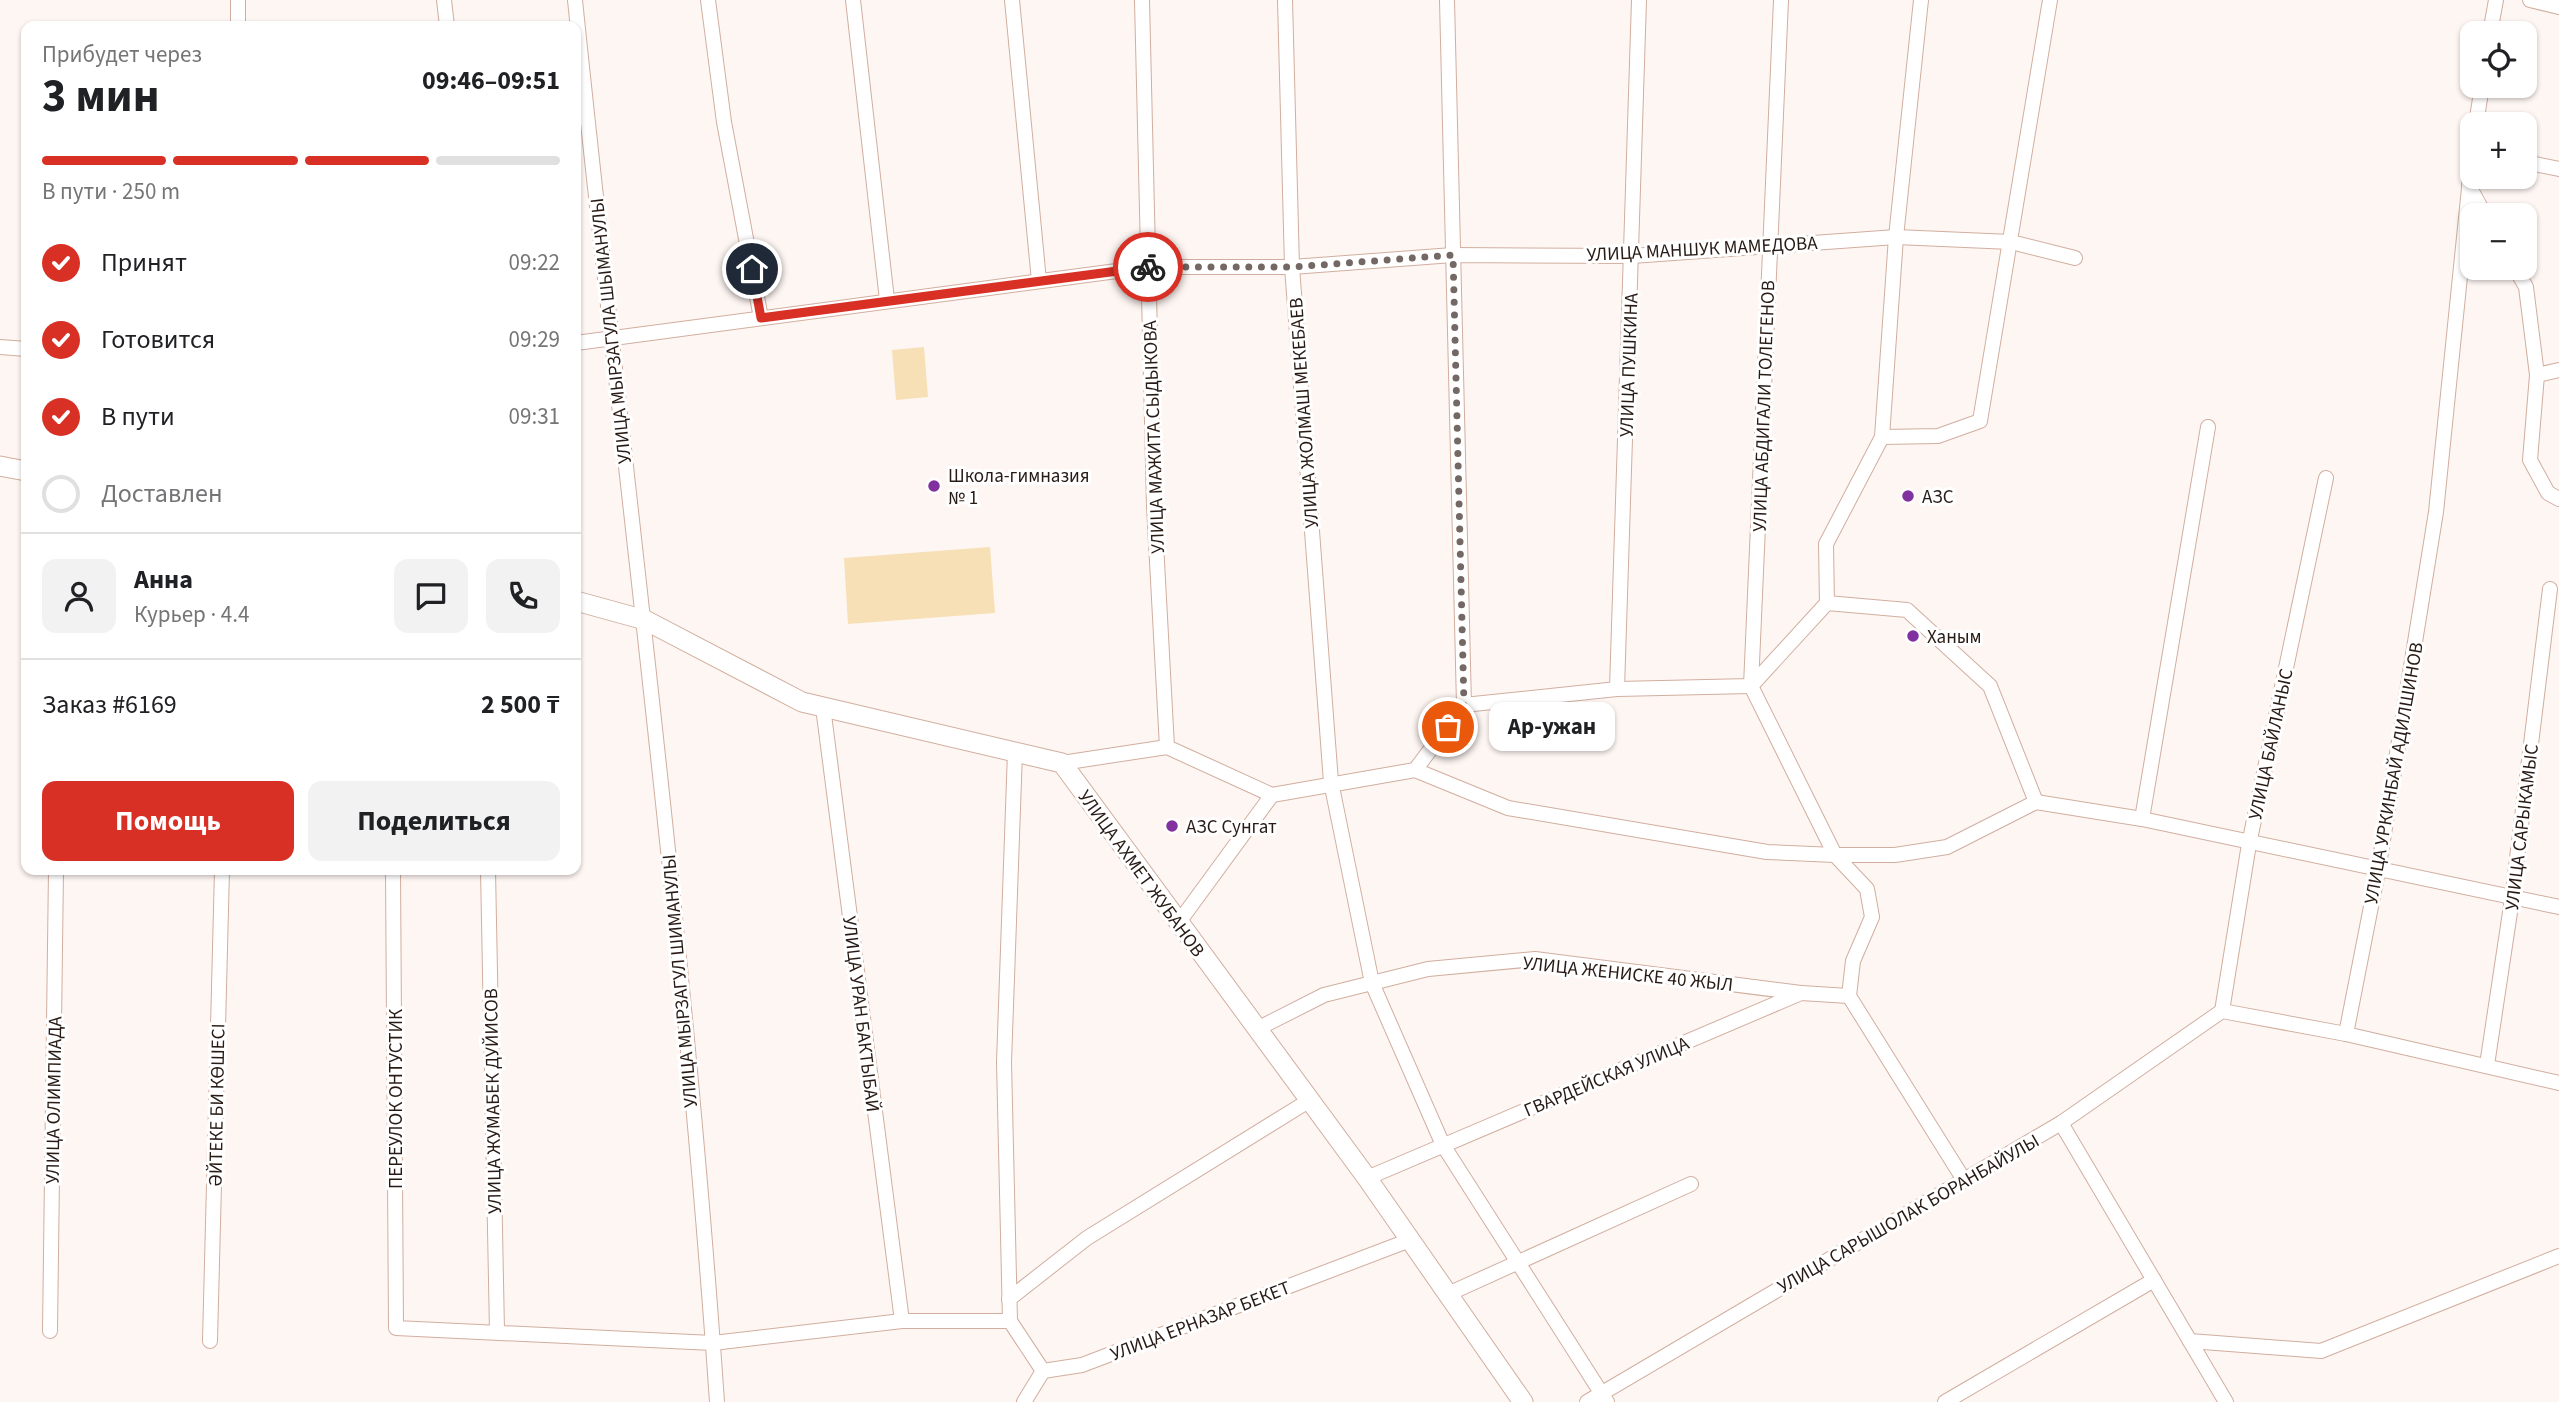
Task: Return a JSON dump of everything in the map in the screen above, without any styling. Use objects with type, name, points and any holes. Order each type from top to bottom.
[{"type":"main road","points":[[0,466],[21,470]]},
{"type":"main road","points":[[581,602],[645,620],[802,702],[1062,762]]},
{"type":"main road","name":"УЛИЦА АХМЕТ ЖУБАНОВ","points":[[1062,762],[1367,1178],[1520,1401]]},
{"type":"street","points":[[237,21],[238,0]]},
{"type":"street","points":[[444,0],[446,21]]},
{"type":"street","name":"УЛИЦА МЫРЗАГУЛА ШЫМАНУЛЫ","points":[[576,0],[578,21]]},
{"type":"street","points":[[708,0],[724,122],[761,318]]},
{"type":"street","points":[[853,0],[887,300]]},
{"type":"street","points":[[1012,0],[1039,281]]},
{"type":"street","name":"УЛИЦА МАЖИТА СЫДЫКОВА","points":[[1142,0],[1154,506],[1167,747]]},
{"type":"street","name":"УЛИЦА ЖОЛМАШ МЕКЕБАЕВ","points":[[1285,0],[1293,267],[1331,782],[1372,983],[1443,1145],[1605,1397]]},
{"type":"street","points":[[1415,770],[1464,705],[1447,0]]},
{"type":"street","name":"УЛИЦА ПУШКИНА","points":[[1617,689],[1639,0]]},
{"type":"street","name":"УЛИЦА АБДИГАЛИ ТОЛЕГЕНОВ","points":[[1751,686],[1781,0]]},
{"type":"street","points":[[1464,705],[1617,689],[1751,686],[1827,603],[1826,544],[1882,437],[1896,237],[1921,0]]},
{"type":"street","points":[[1882,437],[1938,436],[1980,421],[2050,0]]},
{"type":"street","points":[[2492,21],[2496,0]]},
{"type":"street","points":[[2530,0],[2559,7]]},
{"type":"street","name":"УЛИЦА МЫРЗАГУЛА ШЫМАНУЛЫ","points":[[581,50],[610,341],[645,620]]},
{"type":"street","points":[[2537,164],[2559,169]]},
{"type":"street","name":"УЛИЦА УРКИНБАЙ АДИЛШИНОВ","points":[[2346,1034],[2378,871],[2436,512],[2469,189]]},
{"type":"street","name":"УЛИЦА МАНШУК МАМЕДОВА","points":[[581,343],[610,341],[887,300],[1147,267],[1293,267],[1453,255],[1632,256],[1896,237],[2011,242],[2076,258]]},
{"type":"street","points":[[2522,280],[2526,287],[2537,375],[2530,460],[2549,493],[2559,499]]},
{"type":"street","points":[[0,347],[21,349]]},
{"type":"street","points":[[2537,375],[2559,370]]},
{"type":"street","points":[[2142,819],[2208,427]]},
{"type":"street","name":"УЛИЦА БАЙЛАНЫС","points":[[2222,1012],[2249,844],[2326,478]]},
{"type":"street","name":"УЛИЦА САРЫКАМЫС","points":[[2487,1065],[2512,898],[2550,589]]},
{"type":"street","points":[[1827,603],[1907,610],[1990,686],[2036,802]]},
{"type":"street","name":"УЛИЦА МЫРЗАГУЛ ШИМАНУЛЫ","points":[[645,620],[713,1343]]},
{"type":"street","points":[[1751,686],[1835,855],[1867,888],[1872,918],[1853,961],[1849,996],[1964,1180]]},
{"type":"street","name":"УЛИЦА УРАН БАКТЫБАЙ","points":[[823,707],[902,1321]]},
{"type":"street","points":[[1062,762],[1167,747],[1272,795],[1331,782],[1415,770],[1508,808],[1767,852],[1835,855],[1895,855],[1947,847],[2036,802],[2142,819],[2249,844],[2559,907]]},
{"type":"street","points":[[1015,752],[1004,1062],[1009,1299],[1010,1321],[1043,1371],[1024,1402]]},
{"type":"street","points":[[1179,922],[1272,795]]},
{"type":"street","name":"УЛИЦА ОЛИМПИАДА","points":[[50,1331],[56,875]]},
{"type":"street","name":"ӘЙТЕКЕ БИ КӨШЕСІ","points":[[210,1340],[222,875]]},
{"type":"street","name":"ПЕРЕУЛОК ОНТУСТИК","points":[[393,875],[396,1328],[497,1332]]},
{"type":"street","name":"УЛИЦА ЖУМАБЕК ДУЙИСОВ","points":[[488,875],[497,1332]]},
{"type":"street","name":"УЛИЦА ЖЕНИСКЕ 40 ЖЫЛ","points":[[1257,1029],[1324,995],[1428,969],[1535,959],[1801,993]]},
{"type":"street","name":"ГВАРДЕЙСКАЯ УЛИЦА","points":[[1367,1178],[1801,993],[1849,996]]},
{"type":"street","points":[[2222,1012],[2346,1034],[2559,1083]]},
{"type":"street","name":"УЛИЦА САРЫШОЛАК БОРАНБАЙУЛЫ","points":[[1587,1402],[1605,1397],[2061,1123],[2222,1012]]},
{"type":"street","points":[[1009,1299],[1087,1238],[1310,1100]]},
{"type":"street","points":[[2061,1123],[2226,1402]]},
{"type":"street","points":[[1448,1294],[1691,1184]]},
{"type":"street","name":"УЛИЦА ЕРНАЗАР БЕКЕТ","points":[[1043,1371],[1082,1365],[1410,1240]]},
{"type":"street","points":[[2190,1341],[2321,1351],[2559,1256]]},
{"type":"street","points":[[1945,1402],[2154,1280]]},
{"type":"street","points":[[497,1332],[713,1343],[902,1321],[1010,1321]]},
{"type":"street","points":[[713,1343],[718,1402]]},
{"type":"shaded area","points":[[924,347],[928,397],[896,400],[892,350]]},
{"type":"shaded area","points":[[990,547],[995,613],[848,624],[844,558]]},
{"type":"way so far","points":[[1148,267],[1293,267],[1453,255],[1464,705],[1448,727]]},
{"type":"place","name":"Школа-гимназия № 1","points":[[934,486]]},
{"type":"place","name":"АЗС","points":[[1908,496]]},
{"type":"place","name":"Ханым","points":[[1913,636]]},
{"type":"place","name":"Ар-ужан","points":[[1448,727]]},
{"type":"place","name":"АЗС Сунгат","points":[[1172,826]]},
{"type":"route","points":[[752,269],[761,318],[1148,267]]}]
